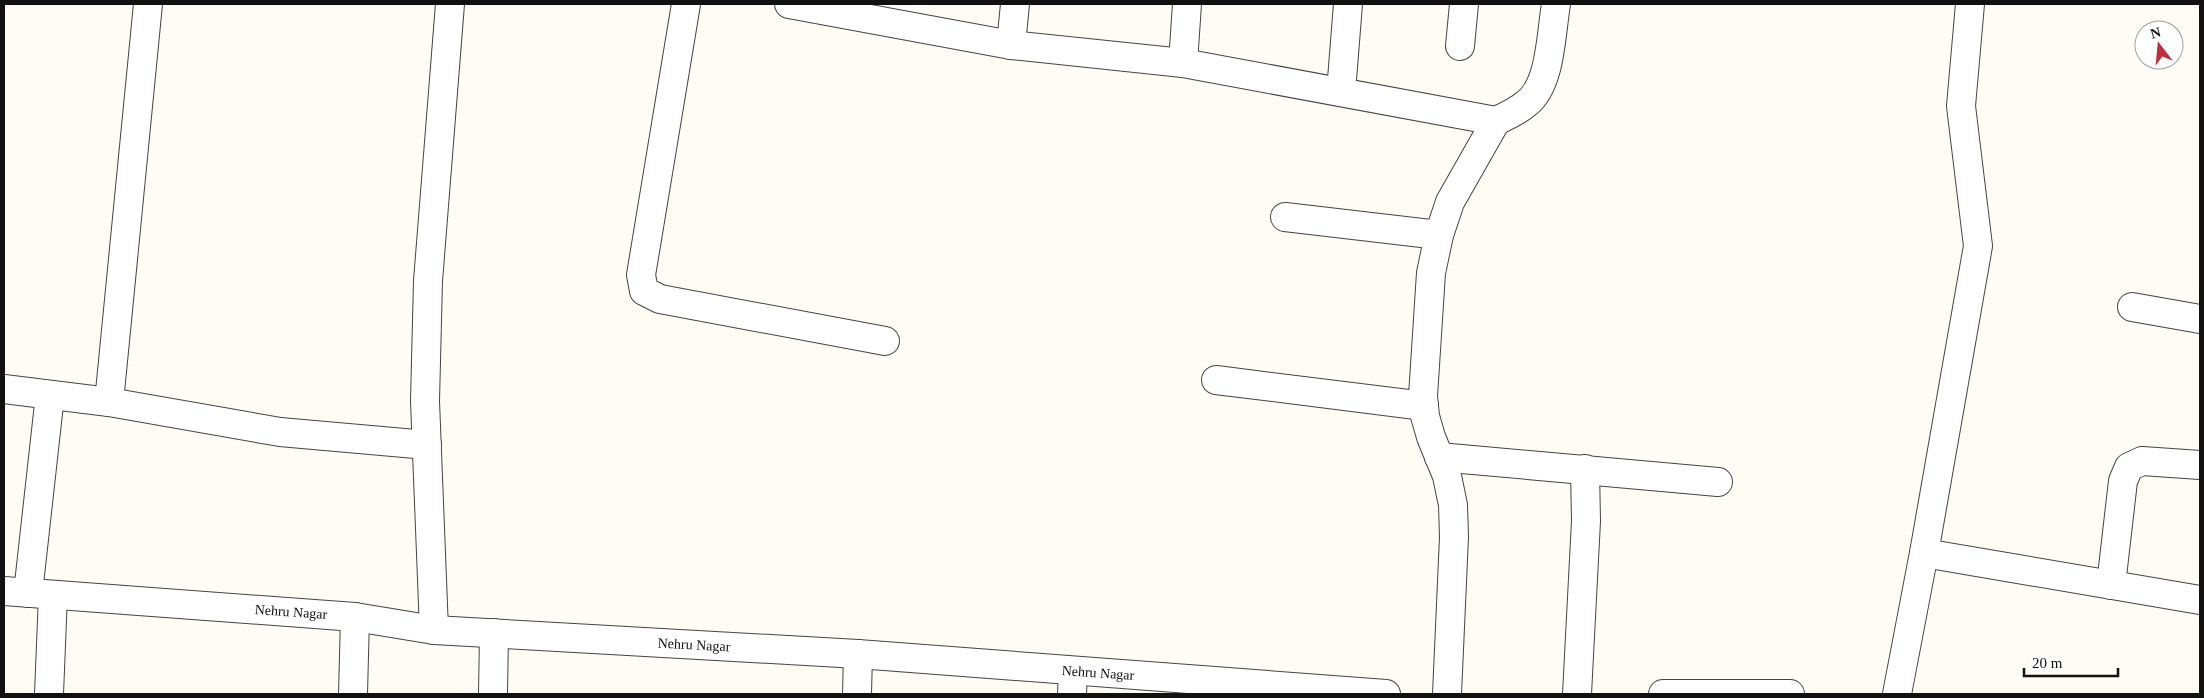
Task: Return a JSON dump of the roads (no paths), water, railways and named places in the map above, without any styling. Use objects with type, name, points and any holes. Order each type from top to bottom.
[{"type":"street","points":[[109,402],[148,4]]},
{"type":"street","points":[[434,630],[425,401],[428,281],[450,4]]},
{"type":"street","points":[[686,4],[641,274],[644,291],[660,299],[884,341]]},
{"type":"street","points":[[789,4],[1011,45],[1184,63],[1496,121]]},
{"type":"street","points":[[1011,45],[1015,4]]},
{"type":"street","points":[[1184,63],[1187,4]]},
{"type":"street","points":[[1341,92],[1348,4]]},
{"type":"street","points":[[1460,46],[1464,4]]},
{"type":"street","points":[[1447,694],[1454,538],[1453,505],[1447,476],[1431,437],[1423,396],[1431,273],[1439,234],[1450,202],[1496,121],[1528,103],[1537,93],[1546,70],[1556,4]]},
{"type":"street","points":[[1897,694],[1978,246],[1962,106],[1970,4]]},
{"type":"street","points":[[1285,217],[1439,234]]},
{"type":"street","points":[[2132,307],[2200,319]]},
{"type":"street","points":[[1216,380],[1424,406]]},
{"type":"street","points":[[4,388],[109,402],[280,432],[427,445]]},
{"type":"street","points":[[49,694],[28,593],[50,394]]},
{"type":"street","points":[[1439,457],[1718,482]]},
{"type":"street","points":[[2111,585],[2123,481],[2129,467],[2142,461],[2200,465]]},
{"type":"street","points":[[1577,694],[1585,537],[1585,469]]},
{"type":"street","points":[[1924,553],[2200,600]]},
{"type":"street","name":"Nehru Nagar","points":[[28,593],[355,617],[434,630],[858,654],[1072,682],[1386,694]]},
{"type":"street","points":[[353,694],[355,617]]},
{"type":"street","points":[[493,694],[494,633]]},
{"type":"street","points":[[857,694],[858,654]]},
{"type":"street","points":[[1663,694],[1788,694]]}]
